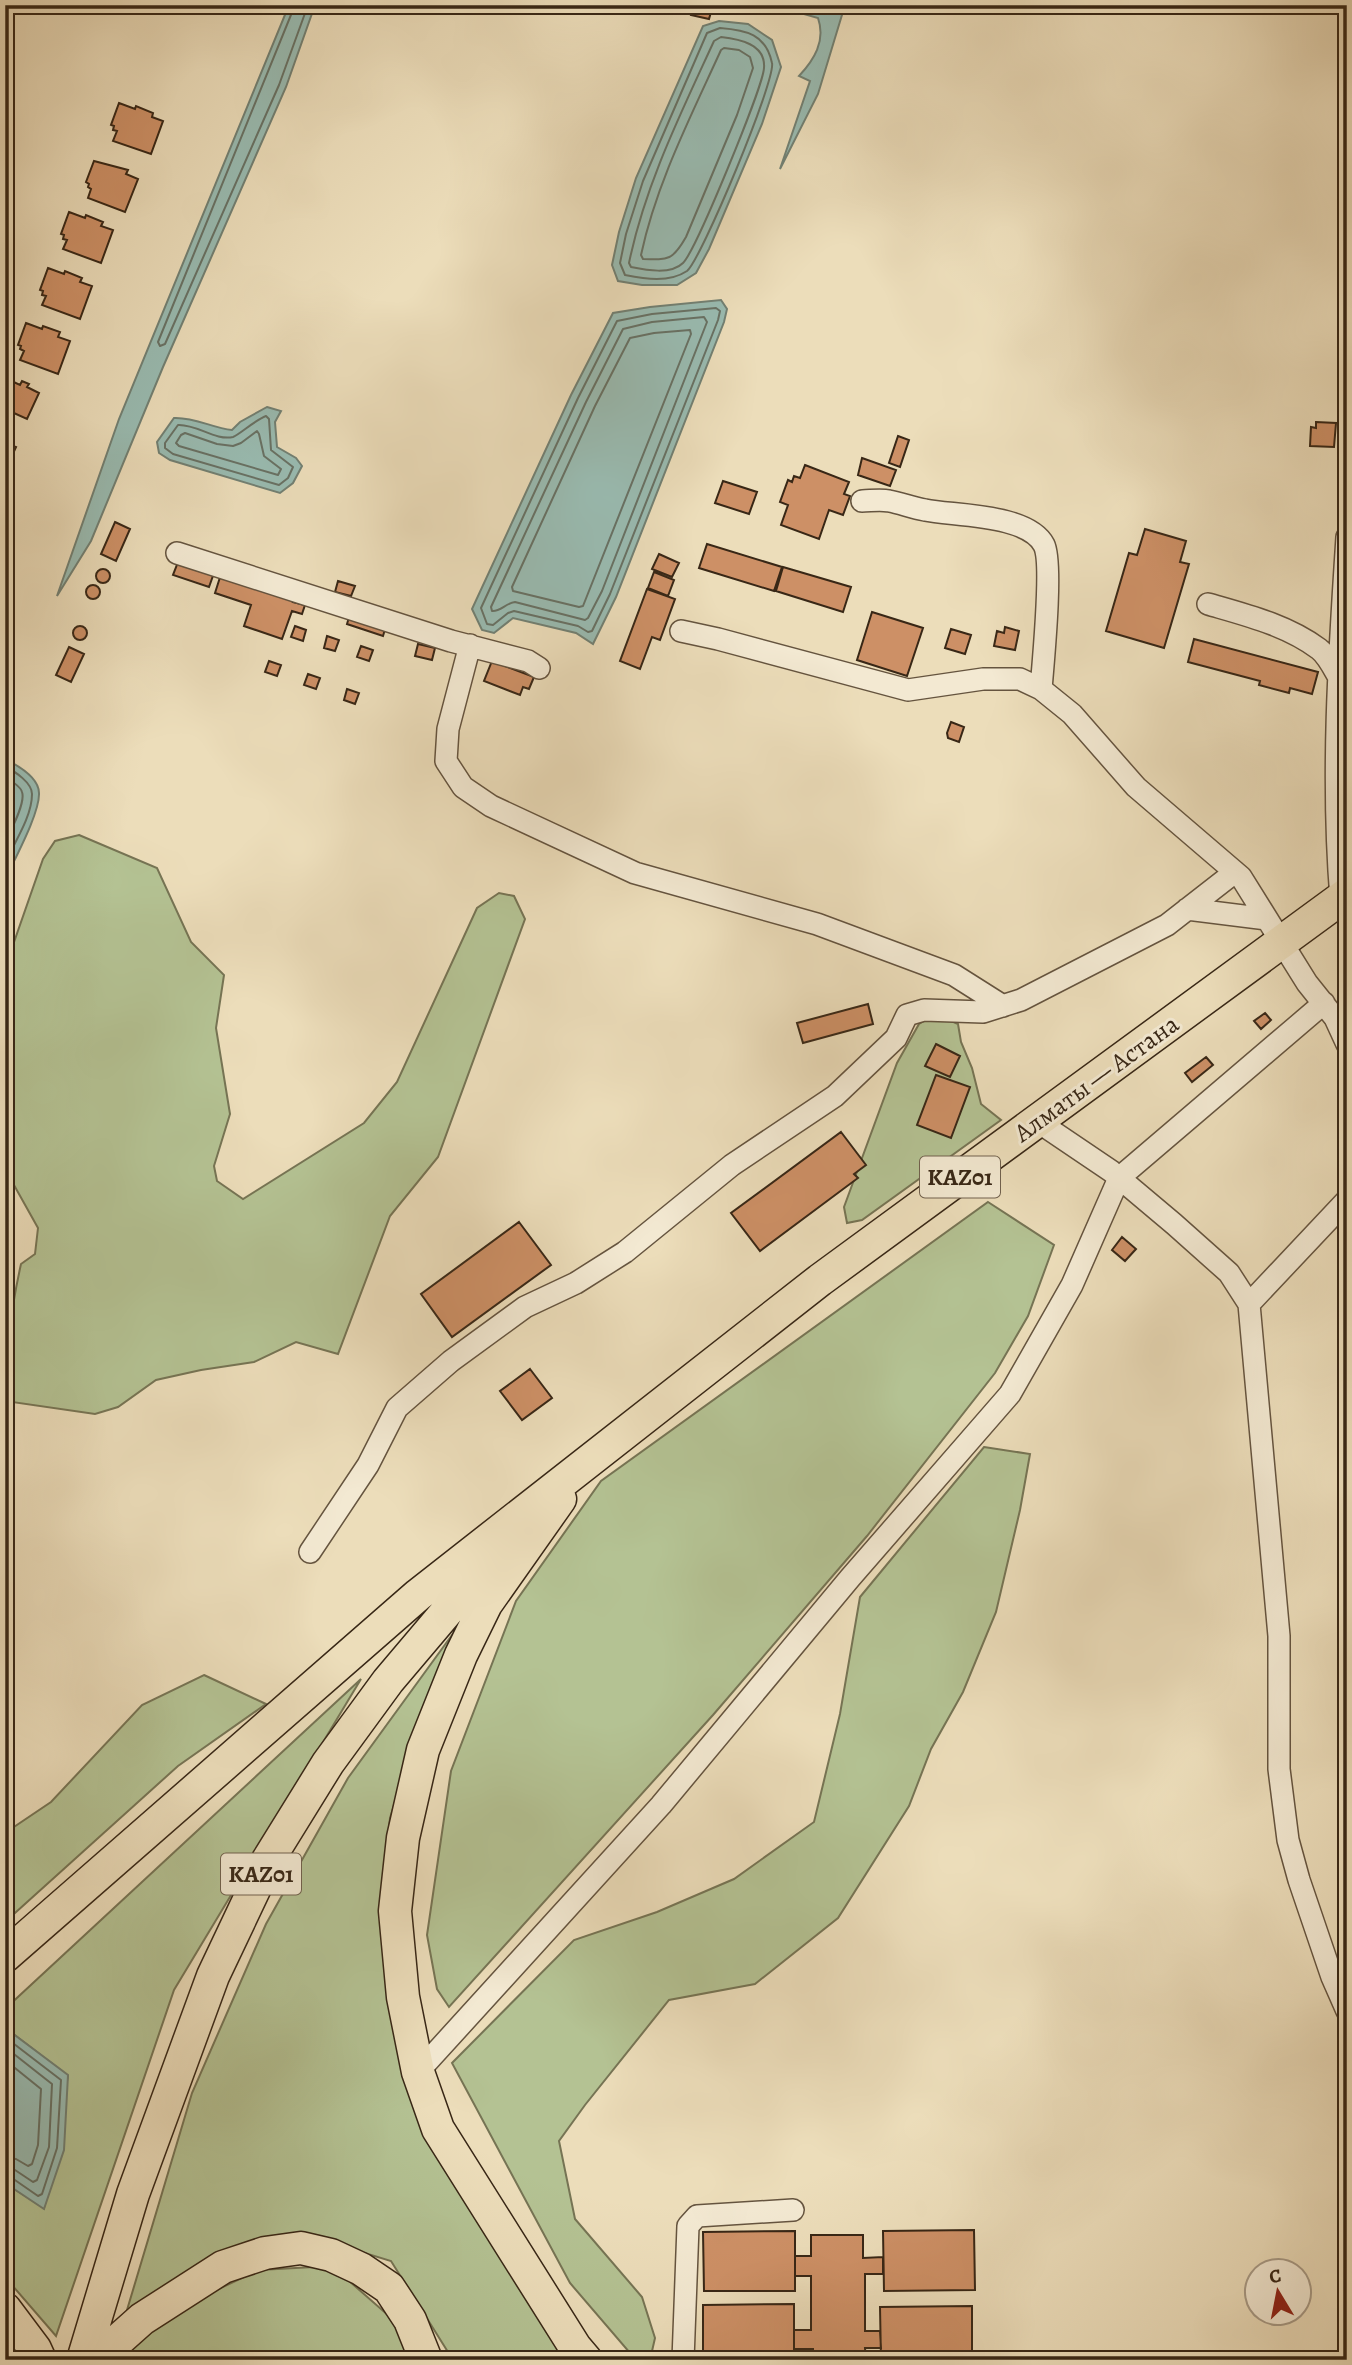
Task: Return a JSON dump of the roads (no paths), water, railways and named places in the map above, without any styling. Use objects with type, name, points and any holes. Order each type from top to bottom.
[{"type":"highway","name":"Алматы — Астана","points":[[582,1469],[820,1280],[1037,1121],[1274,931],[1344,896]]},
{"type":"highway","name":"KАZ01","points":[[5,1956],[418,1595],[582,1469]]},
{"type":"highway","name":"KАZ01","points":[[582,1469],[486,1604],[461,1655],[423,1749],[403,1838],[395,1911],[403,1997],[418,2072],[438,2129],[575,2347],[586,2360]]},
{"type":"highway","name":"KАZ01","points":[[83,2360],[133,2194],[213,1976],[268,1860],[328,1763],[388,1681],[502,1547],[582,1469]]},
{"type":"highway","points":[[96,2360],[142,2319],[223,2267],[265,2253],[301,2248],[331,2255],[361,2269],[388,2288],[410,2320],[426,2360]]},
{"type":"highway","points":[[5,2309],[35,2349],[40,2360]]},
{"type":"street","points":[[862,501],[887,500],[923,510],[994,519],[1022,527],[1038,536],[1046,548],[1048,572],[1041,689]]},
{"type":"street","points":[[1344,896],[1336,821],[1338,676],[1347,537]]},
{"type":"street","points":[[177,553],[528,661],[539,668]]},
{"type":"street","points":[[1208,604],[1265,620],[1312,645],[1321,650],[1338,676]]},
{"type":"street","points":[[681,631],[908,690],[983,679],[1020,679],[1041,689],[1072,714],[1136,787],[1241,877],[1307,983],[1345,1034]]},
{"type":"street","points":[[470,645],[448,729],[446,761],[463,787],[491,806],[635,873],[817,924],[954,975],[1003,1006]]},
{"type":"street","points":[[310,1552],[368,1465],[397,1408],[451,1360],[524,1307],[576,1283],[625,1252],[732,1165],[835,1096],[896,1038],[907,1015],[924,1010],[983,1012],[1021,1000],[1167,925],[1235,872]]},
{"type":"street","points":[[1187,909],[1274,931]]},
{"type":"street","points":[[418,2072],[661,1805],[850,1578],[1010,1394],[1072,1285],[1119,1178],[1324,1003]]},
{"type":"street","points":[[1037,1121],[1119,1178],[1229,1273],[1249,1304],[1279,1636],[1279,1769],[1288,1839],[1332,1977],[1347,2011]]},
{"type":"street","points":[[1249,1304],[1347,1200]]},
{"type":"street","points":[[683,2360],[688,2226],[697,2216],[793,2210]]},
{"type":"water","points":[[289,5],[315,5],[286,87],[163,367],[91,541],[57,596],[119,419]]},
{"type":"water","points":[[758,5],[845,5],[818,94],[780,169],[810,81],[799,76],[817,50],[821,35],[820,26],[818,18]]},
{"type":"water","points":[[719,21],[748,24],[772,40],[781,67],[762,124],[709,249],[696,273],[677,285],[642,285],[618,281],[612,265],[636,178],[703,26]]},
{"type":"water","points":[[721,300],[727,309],[724,322],[616,597],[593,644],[576,633],[513,618],[494,633],[482,630],[472,609],[571,395],[613,313]]},
{"type":"water","points":[[267,407],[281,411],[275,422],[277,447],[296,458],[302,466],[293,483],[280,493],[170,460],[159,453],[157,442],[174,418],[232,430],[240,422]]},
{"type":"water","points":[[5,759],[31,777],[39,793],[31,824],[5,880]]},
{"type":"water","points":[[8,2030],[68,2075],[64,2150],[44,2209],[5,2183],[5,2032]]}]
